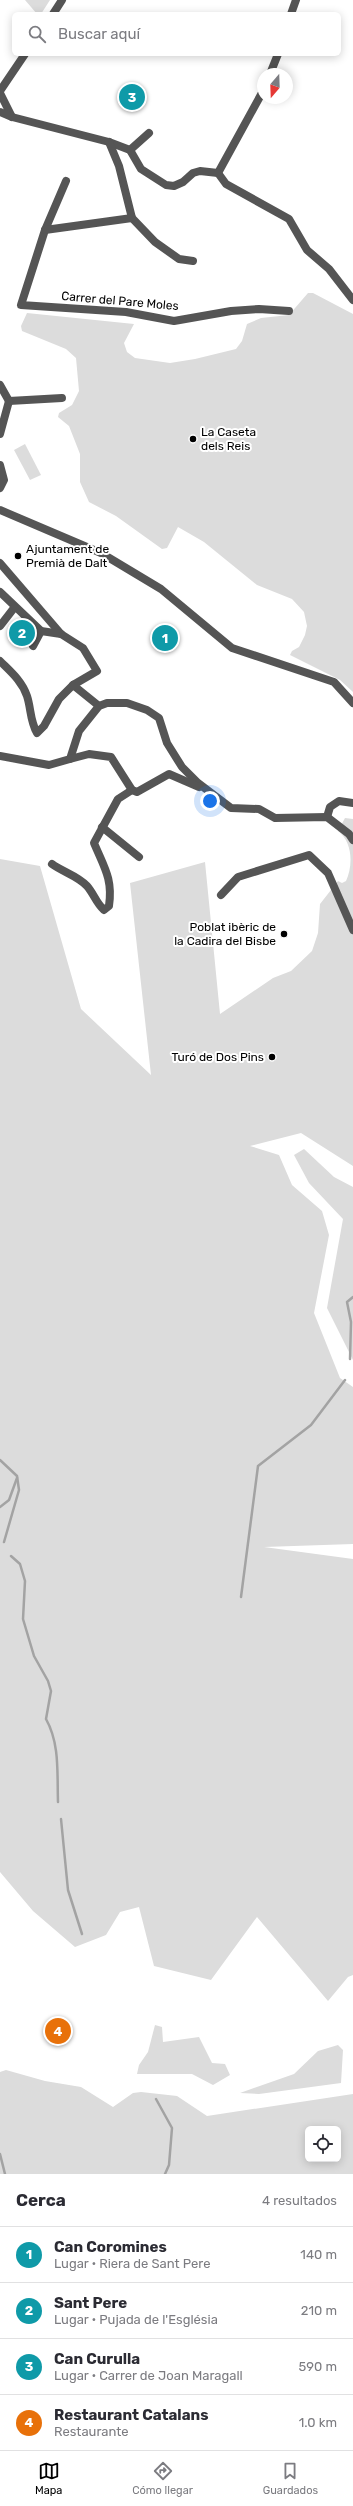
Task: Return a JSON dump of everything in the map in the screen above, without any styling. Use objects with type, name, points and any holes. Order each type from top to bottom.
[{"type":"street","points":[[53,12],[62,0]]},
{"type":"street","points":[[292,12],[296,0]]},
{"type":"street","points":[[12,117],[0,92],[24,56]]},
{"type":"street","points":[[272,68],[277,56]]},
{"type":"street","points":[[218,173],[257,102]]},
{"type":"street","points":[[0,112],[12,117],[109,142],[130,150],[141,169],[166,185],[174,186],[183,182],[193,173],[200,171],[218,173],[226,184],[289,219],[307,250],[329,269],[353,300]]},
{"type":"street","points":[[130,150],[149,133]]},
{"type":"street","points":[[109,142],[119,166],[132,218],[155,242],[179,259],[193,261]]},
{"type":"street","points":[[45,230],[66,181]]},
{"type":"street","points":[[45,230],[132,218]]},
{"type":"street","name":"Carrer del Pare Moles","points":[[45,230],[21,305],[126,312],[174,321],[231,311],[259,309],[289,311]]},
{"type":"street","points":[[0,385],[9,401],[0,434]]},
{"type":"street","points":[[9,401],[62,398]]},
{"type":"street","points":[[0,465],[4,480],[0,488]]},
{"type":"street","points":[[0,510],[101,553],[161,588],[232,648],[334,682],[353,703]]},
{"type":"street","points":[[0,563],[61,634],[83,648],[97,671],[73,685],[59,699],[44,726],[37,733],[32,725],[27,696],[18,678],[0,661]]},
{"type":"street","points":[[0,592],[14,608],[41,631],[61,634]]},
{"type":"street","points":[[0,626],[14,608]]},
{"type":"street","points":[[33,646],[41,631]]},
{"type":"street","points":[[73,685],[99,706]]},
{"type":"street","points":[[70,759],[79,731],[99,706],[107,703],[127,703],[147,710],[159,718],[167,743],[182,767],[209,792],[231,808],[259,810],[275,818],[328,817],[349,834],[353,840]]},
{"type":"street","points":[[0,756],[49,766],[89,754],[111,757],[132,790],[137,792],[169,774],[209,792]]},
{"type":"street","points":[[52,864],[78,878],[87,886],[96,903],[104,910],[109,906],[111,889],[94,843],[118,799],[132,790]]},
{"type":"street","points":[[328,817],[330,807],[338,801],[353,803]]},
{"type":"street","points":[[102,827],[139,857]]},
{"type":"street","points":[[221,895],[238,877],[309,855],[328,873],[353,930]]},
{"type":"shaded area","points":[[25,0],[50,0],[42,12],[35,12]]},
{"type":"shaded area","points":[[308,293],[313,293],[353,314],[353,692],[340,680],[290,655],[292,651],[299,647],[305,635],[307,626],[304,612],[292,599],[257,585],[204,542],[178,527],[167,548],[162,549],[116,516],[89,502],[80,482],[80,454],[69,426],[58,417],[59,413],[72,405],[79,391],[76,358],[66,349],[22,331],[21,326],[27,313],[134,324],[124,343],[127,352],[135,358],[170,363],[195,359],[236,349],[242,341],[247,324],[261,318],[289,315]]},
{"type":"shaded area","points":[[25,444],[41,475],[30,480],[14,450]]},
{"type":"shaded area","points":[[345,818],[353,819],[353,1166],[301,1133],[250,1146],[279,1155],[292,1185],[322,1211],[329,1235],[314,1313],[340,1378],[353,1387],[353,1544],[264,1547],[353,1559],[353,1975],[348,1977],[328,2001],[257,1917],[211,1980],[154,1966],[139,1907],[120,1912],[106,1935],[75,1947],[33,1911],[0,1872],[0,859],[40,866],[81,1009],[151,1075],[130,883],[205,862],[220,1014],[273,978],[291,971],[312,951],[318,933],[320,904],[338,881],[342,883],[346,881],[350,868],[350,854],[347,841],[338,831]]},
{"type":"shaded area","points":[[304,1149],[334,1177],[353,1187],[353,1360],[327,1308],[343,1219],[309,1183],[294,1155]]},
{"type":"shaded area","points":[[155,2025],[162,2027],[163,2042],[199,2037],[212,2063],[225,2064],[230,2075],[213,2085],[192,2074],[137,2074],[139,2065],[148,2052]]},
{"type":"shaded area","points":[[338,2045],[343,2050],[341,2083],[259,2094],[240,2093],[294,2074],[318,2051]]},
{"type":"shaded area","points":[[6,2070],[45,2081],[81,2087],[113,2107],[133,2093],[141,2092],[177,2096],[207,2116],[353,2094],[353,2174],[0,2174],[0,2072]]},
{"type":"waterway","points":[[350,1359],[351,1322],[347,1302],[353,1297]]},
{"type":"waterway","points":[[241,1597],[258,1466],[311,1425],[345,1380]]},
{"type":"waterway","points":[[0,1460],[17,1476],[19,1490],[4,1542]]},
{"type":"waterway","points":[[0,1507],[9,1500],[17,1478]]},
{"type":"waterway","points":[[11,1556],[20,1564],[25,1581],[23,1619],[34,1656],[48,1681],[51,1691],[46,1719],[54,1738],[56,1749],[58,1802]]},
{"type":"waterway","points":[[61,1819],[68,1890],[82,1934]]},
{"type":"waterway","points":[[156,2099],[172,2128],[169,2165],[165,2174]]},
{"type":"waterway","points":[[0,2154],[5,2174]]},
{"type":"place","name":"Can Curulla","points":[[132,97]]},
{"type":"place","name":"La Caseta dels Reis","points":[[193,439]]},
{"type":"place","name":"Ajuntament de Premià de Dalt","points":[[18,556]]},
{"type":"place","name":"Sant Pere","points":[[22,633]]},
{"type":"place","name":"Can Coromines","points":[[165,638]]},
{"type":"place","name":"Poblat ibèric de la Cadira del Bisbe","points":[[284,934]]},
{"type":"place","name":"Turó de Dos Pins","points":[[272,1057]]},
{"type":"place","name":"Restaurant Catalans","points":[[58,2031]]}]
